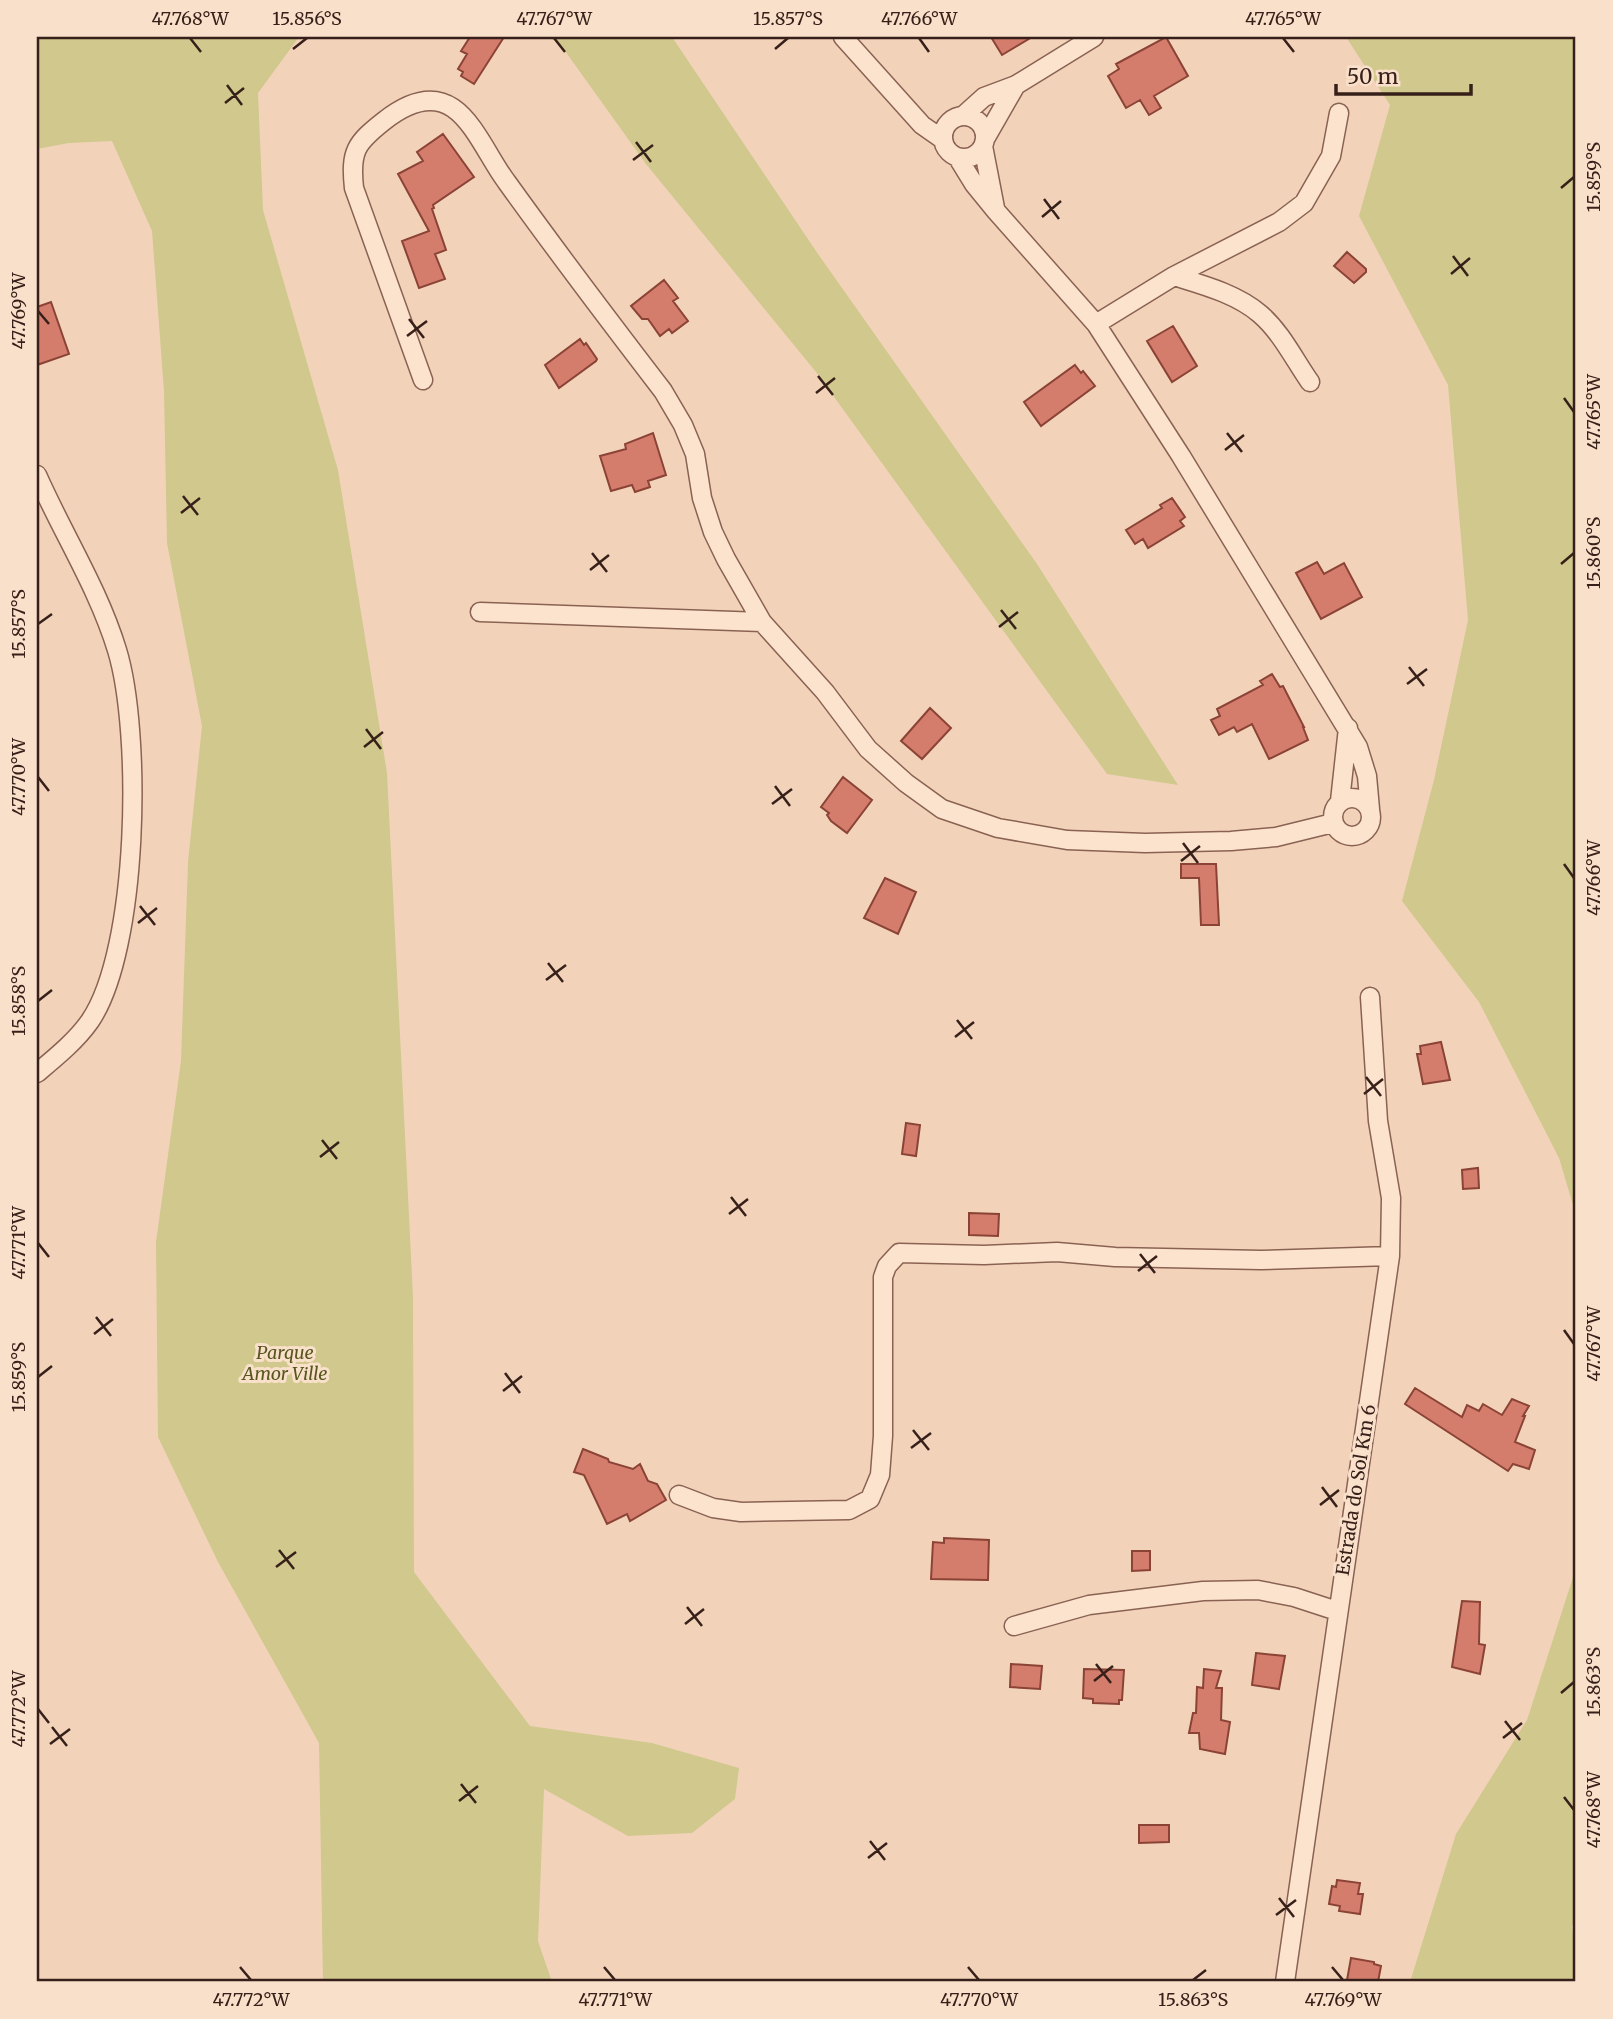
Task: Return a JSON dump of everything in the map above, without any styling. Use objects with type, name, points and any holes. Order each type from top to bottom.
[{"type":"street","points":[[843,37],[922,125],[942,139]]},
{"type":"street","points":[[1094,37],[1016,85],[985,97],[944,127],[942,139],[947,151],[958,158],[974,184],[996,211],[1096,324],[1181,456],[1348,728],[1364,762],[1371,815],[1368,827],[1359,835],[1341,832],[1333,823],[1333,811],[1345,798],[1357,798],[1370,809]]},
{"type":"street","points":[[958,158],[977,154],[1016,85]]},
{"type":"street","points":[[423,380],[354,188],[352,164],[359,142],[398,110],[420,101],[436,101],[453,108],[476,134],[503,177],[663,391],[683,425],[695,454],[702,498],[713,532],[762,622],[825,692],[868,748],[906,783],[942,809],[998,828],[1067,840],[1145,843],[1231,841],[1276,836],[1333,823]]},
{"type":"street","points":[[1096,324],[1174,276],[1279,222],[1304,203],[1331,156],[1339,113]]},
{"type":"street","points":[[914,116],[958,117],[980,122],[984,130],[996,211]]},
{"type":"street","points":[[1174,276],[1213,289],[1259,313],[1273,327],[1310,382]]},
{"type":"street","points":[[37,475],[96,595],[117,652],[130,711],[133,797],[128,879],[117,954],[104,993],[90,1021],[57,1057],[37,1073]]},
{"type":"street","points":[[480,612],[762,622]]},
{"type":"street","points":[[1340,801],[1348,728]]},
{"type":"street","name":"Estrada do Sol Km 6","points":[[1285,1982],[1390,1256],[1391,1198],[1378,1121],[1370,997]]},
{"type":"street","points":[[679,1495],[713,1508],[741,1512],[849,1510],[860,1507],[870,1499],[880,1475],[883,1436],[883,1277],[887,1266],[899,1252],[984,1255],[1057,1252],[1115,1257],[1261,1260],[1390,1256]]},
{"type":"street","points":[[1014,1626],[1090,1605],[1203,1591],[1258,1590],[1294,1597],[1338,1611]]},
{"type":"green space","name":"Parque Amor Ville","points":[[37,37],[299,37],[258,93],[263,210],[338,470],[387,773],[413,1297],[414,1572],[530,1726],[652,1743],[739,1768],[735,1799],[692,1833],[628,1836],[544,1789],[538,1941],[552,1982],[323,1982],[319,1743],[218,1562],[158,1437],[156,1242],[181,1061],[188,862],[202,726],[167,543],[164,391],[152,231],[112,141],[69,143],[37,149]]},
{"type":"green space","points":[[549,37],[672,37],[818,254],[1037,564],[1178,785],[1107,774],[816,372],[646,164],[560,44]]},
{"type":"green space","points":[[1346,37],[1576,37],[1576,1215],[1559,1158],[1479,1002],[1402,901],[1434,780],[1468,620],[1448,385],[1359,216],[1390,105]]},
{"type":"green space","points":[[1576,1568],[1576,1920],[1572,1926],[1576,1982],[1410,1982],[1456,1834],[1527,1720]]},
{"type":"building","points":[[470,37],[504,37],[474,84],[461,76],[463,72],[458,69],[467,54],[461,51]]},
{"type":"building","points":[[991,37],[1032,37],[1002,55]]},
{"type":"building","points":[[1166,37],[1188,76],[1154,96],[1161,108],[1149,115],[1140,100],[1126,108],[1108,76],[1119,69],[1116,64]]},
{"type":"building","points":[[443,134],[474,177],[433,205],[446,250],[435,254],[445,279],[419,288],[402,241],[429,231],[398,174],[423,161],[417,152]]},
{"type":"building","points":[[1347,252],[1366,269],[1354,283],[1334,266]]},
{"type":"building","points":[[664,280],[678,298],[673,301],[688,321],[672,333],[669,329],[660,336],[648,319],[642,319],[631,306]]},
{"type":"building","points":[[51,302],[69,354],[37,365],[37,307]]},
{"type":"building","points":[[1173,326],[1197,366],[1172,382],[1147,341]]},
{"type":"building","points":[[580,339],[597,359],[559,388],[545,365]]},
{"type":"building","points":[[1075,365],[1095,386],[1041,426],[1024,402]]},
{"type":"building","points":[[653,433],[666,475],[648,481],[650,487],[635,492],[632,485],[611,491],[600,456],[626,449],[625,444]]},
{"type":"building","points":[[1172,498],[1185,517],[1180,521],[1184,526],[1148,548],[1143,539],[1135,544],[1126,530],[1162,508],[1160,505]]},
{"type":"building","points":[[1317,562],[1324,574],[1344,563],[1362,597],[1321,619],[1296,573]]},
{"type":"building","points":[[1272,674],[1280,687],[1283,686],[1308,740],[1269,759],[1252,724],[1237,732],[1234,727],[1219,735],[1211,720],[1220,716],[1217,709],[1263,685],[1260,681]]},
{"type":"building","points":[[930,708],[951,728],[922,759],[901,741]]},
{"type":"building","points":[[843,777],[872,800],[847,833],[831,821],[827,815],[829,813],[821,807]]},
{"type":"building","points":[[1181,864],[1216,864],[1219,925],[1201,925],[1199,878],[1181,878]]},
{"type":"building","points":[[885,878],[916,892],[898,934],[864,918]]},
{"type":"building","points":[[1441,1042],[1450,1080],[1423,1084],[1417,1054],[1421,1054],[1420,1046]]},
{"type":"building","points":[[906,1123],[920,1125],[916,1156],[902,1154]]},
{"type":"building","points":[[1478,1168],[1479,1188],[1463,1189],[1462,1170]]},
{"type":"building","points":[[969,1213],[999,1214],[998,1236],[969,1235]]},
{"type":"building","points":[[1415,1388],[1462,1417],[1467,1405],[1479,1411],[1483,1404],[1502,1415],[1512,1399],[1529,1406],[1515,1442],[1535,1450],[1529,1469],[1513,1464],[1508,1471],[1405,1404]]},
{"type":"building","points":[[583,1449],[608,1459],[609,1462],[633,1469],[640,1464],[648,1481],[657,1484],[666,1500],[630,1521],[627,1514],[607,1524],[584,1475],[574,1472]]},
{"type":"building","points":[[944,1538],[989,1540],[988,1580],[931,1579],[933,1542],[944,1543]]},
{"type":"building","points":[[1132,1551],[1150,1551],[1150,1570],[1132,1571]]},
{"type":"building","points":[[1462,1601],[1480,1602],[1479,1644],[1485,1645],[1480,1674],[1452,1667]]},
{"type":"building","points":[[1256,1653],[1285,1656],[1279,1689],[1252,1685]]},
{"type":"building","points":[[1011,1664],[1042,1666],[1040,1689],[1010,1687]]},
{"type":"building","points":[[1084,1669],[1124,1670],[1122,1700],[1119,1700],[1119,1704],[1093,1703],[1093,1699],[1083,1698]]},
{"type":"building","points":[[1204,1669],[1221,1671],[1216,1688],[1222,1688],[1221,1720],[1230,1722],[1225,1754],[1200,1749],[1199,1733],[1189,1733],[1193,1713],[1196,1713],[1197,1687],[1203,1688]]},
{"type":"building","points":[[1139,1825],[1169,1825],[1169,1842],[1139,1843]]},
{"type":"building","points":[[1337,1880],[1360,1883],[1358,1894],[1363,1894],[1360,1914],[1339,1911],[1340,1906],[1329,1904],[1332,1886],[1336,1887]]},
{"type":"building","points":[[1351,1958],[1381,1966],[1378,1982],[1347,1980]]}]
